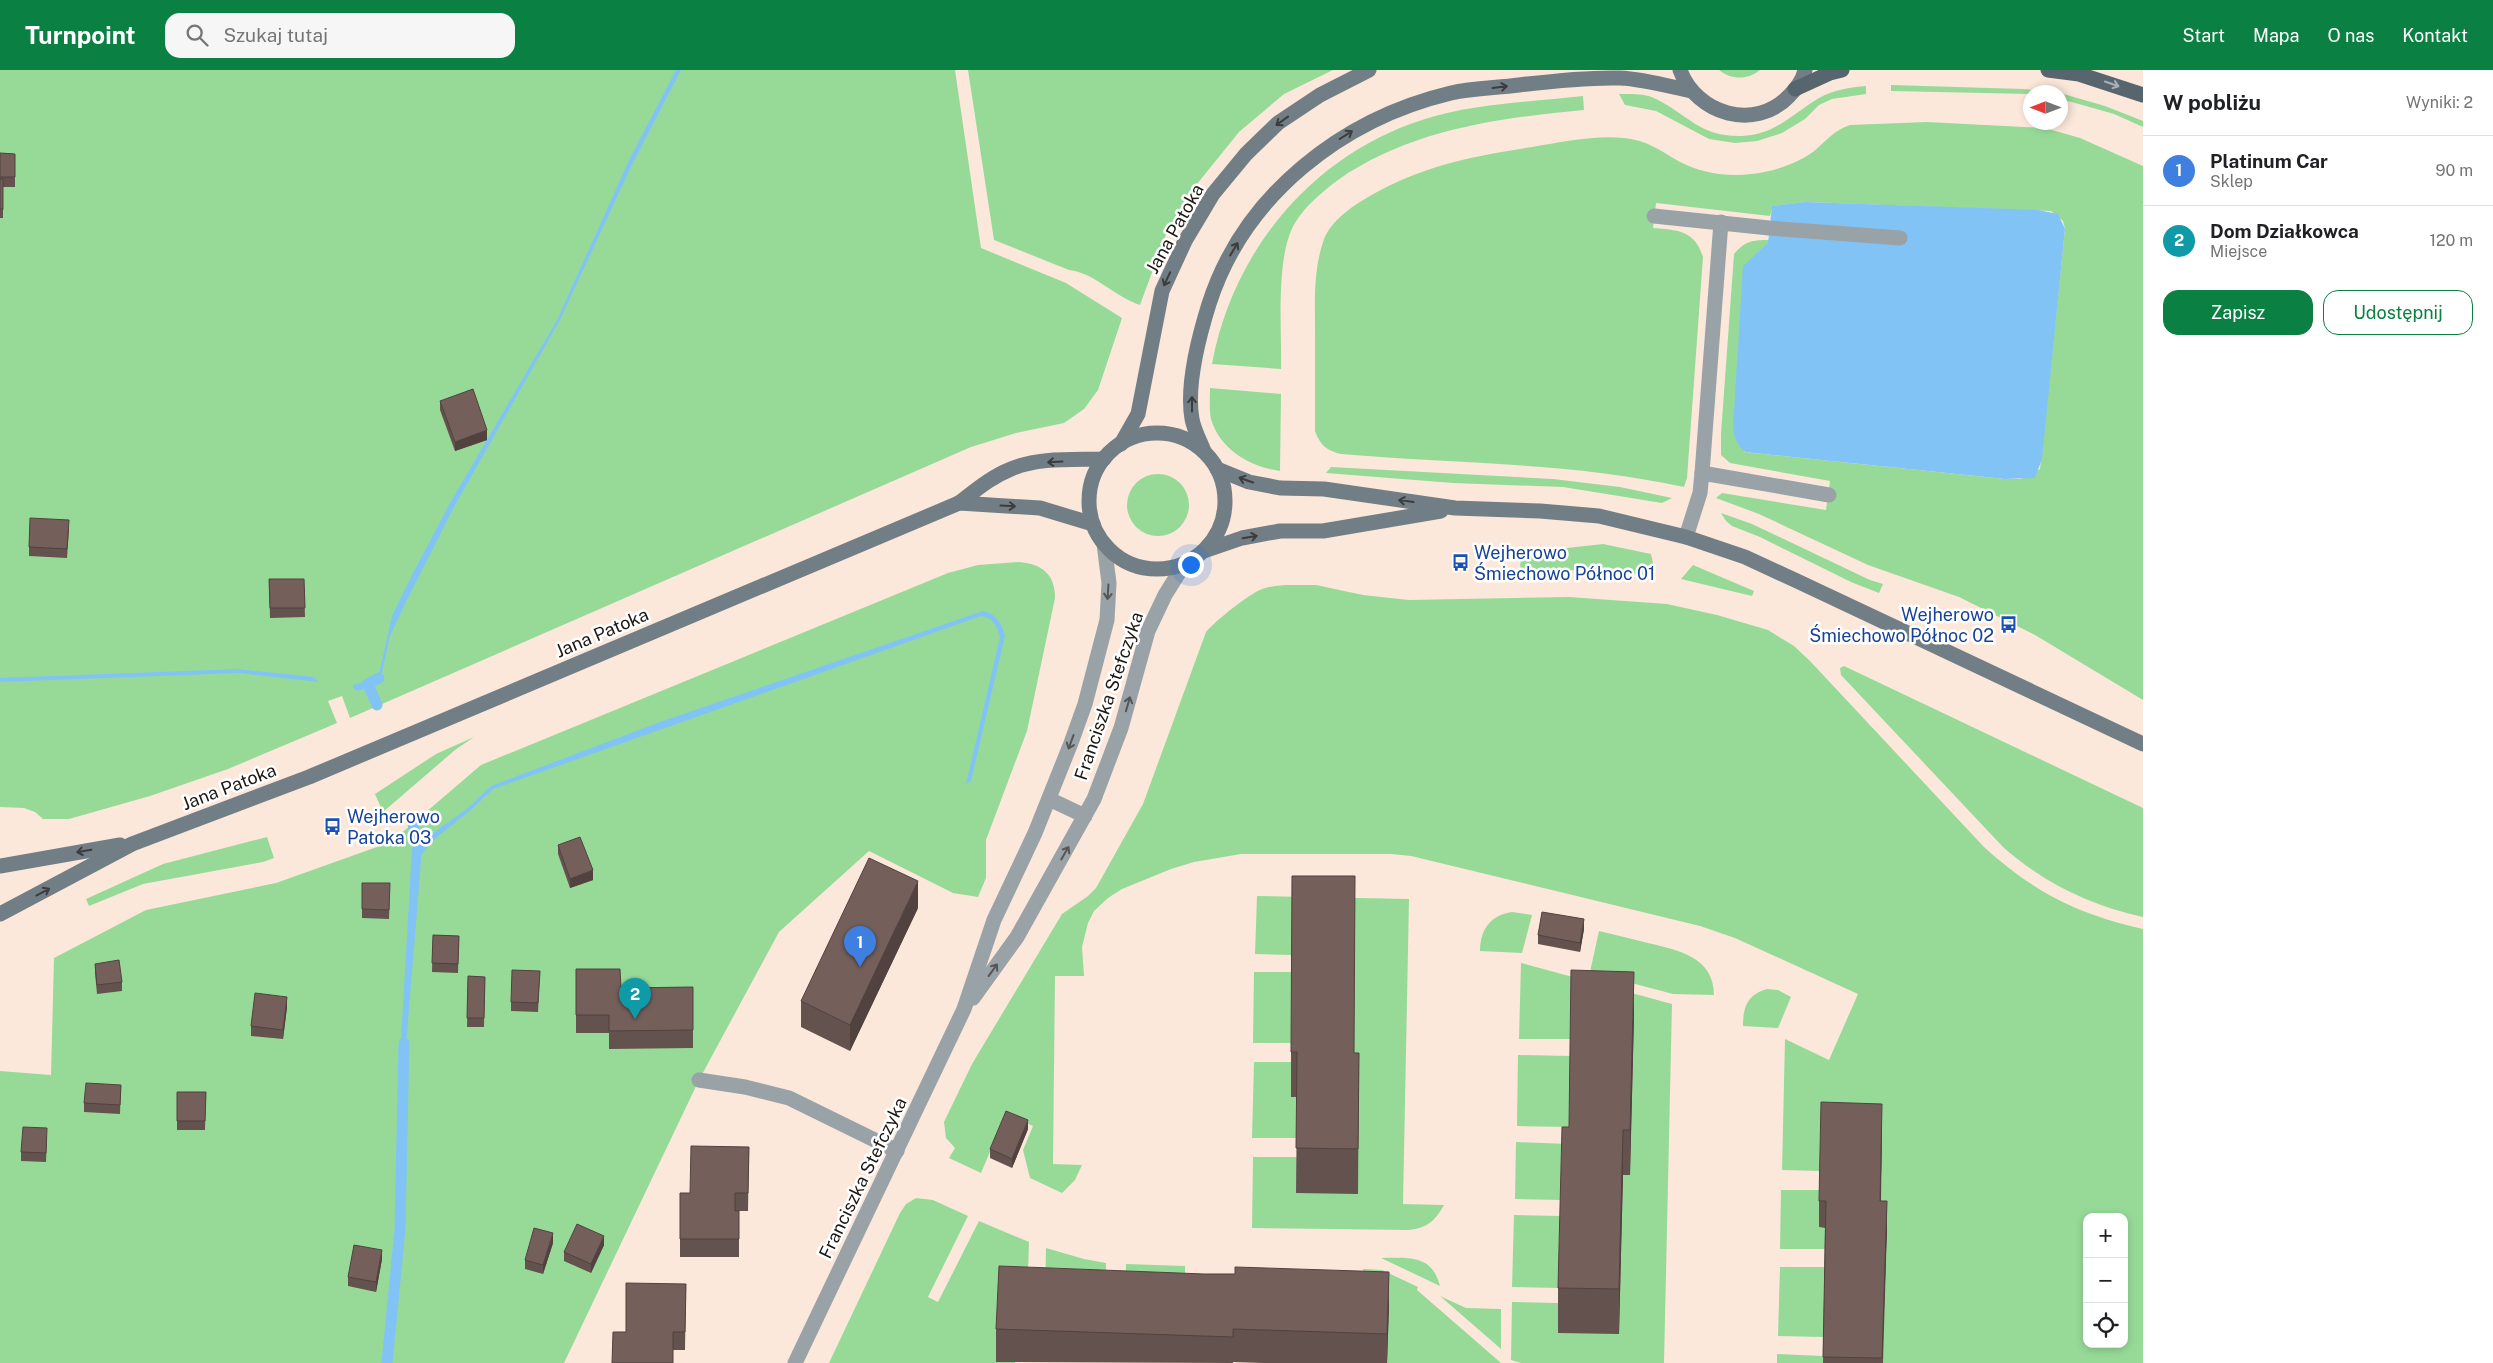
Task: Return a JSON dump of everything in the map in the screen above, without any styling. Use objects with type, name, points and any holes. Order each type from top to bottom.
[{"type":"main road","name":"Jana Patoka","points":[[1121,444],[1138,414],[1162,290],[1185,241],[1213,194],[1246,154],[1278,123],[1320,95],[1369,70]]},
{"type":"main road","points":[[1680,70],[1691,91],[1714,109],[1743,116],[1772,108],[1785,100],[1795,90],[1805,70]]},
{"type":"main road","points":[[1795,90],[1830,73],[1842,70]]},
{"type":"main road","points":[[2048,70],[2078,74],[2143,95]]},
{"type":"main road","points":[[1204,551],[1217,533],[1224,512],[1224,490],[1217,469],[1204,451],[1192,419],[1192,385],[1200,333],[1214,288],[1232,251],[1283,183],[1328,147],[1375,119],[1453,93],[1541,82],[1621,78],[1691,91]]},
{"type":"main road","points":[[1204,451],[1186,438],[1164,433],[1141,435],[1121,444],[1104,459],[1093,479],[1090,501],[1093,524],[1104,544],[1121,559],[1141,568],[1164,569],[1186,564],[1204,551],[1242,538],[1280,532],[1323,531],[1455,508]]},
{"type":"main road","points":[[959,503],[985,482],[1012,468],[1036,462],[1104,459]]},
{"type":"main road","points":[[1217,469],[1249,482],[1280,488],[1324,489],[1455,508],[1540,511],[1599,516],[1686,537],[1745,557],[2143,744]]},
{"type":"main road","name":"Jana Patoka","points":[[0,914],[132,844],[309,777],[959,503],[1040,508],[1093,524]]},
{"type":"main road","name":"Jana Patoka","points":[[0,866],[132,844]]},
{"type":"street","points":[[1654,216],[1769,228],[1900,238]]},
{"type":"street","points":[[1686,537],[1700,493],[1720,222]]},
{"type":"street","points":[[1702,473],[1829,495]]},
{"type":"street","name":"Franciszka Stefczyka","points":[[795,1363],[964,1009],[994,920],[1049,799],[1085,704],[1107,620],[1109,583],[1104,544]]},
{"type":"street","name":"Franciszka Stefczyka","points":[[964,1009],[1017,937],[1094,799],[1121,728],[1148,631],[1165,595],[1186,564]]},
{"type":"street","points":[[1049,799],[1085,816]]},
{"type":"street","points":[[699,1080],[745,1087],[789,1098],[897,1151]]},
{"type":"green space","points":[[0,70],[955,70],[981,248],[1066,283],[1122,318],[1098,390],[1084,409],[1064,423],[1016,433],[971,447],[350,718],[342,696],[328,701],[337,723],[228,769],[150,796],[69,819],[43,819],[35,812],[24,808],[0,807]]},
{"type":"green space","points":[[968,70],[1333,70],[1284,94],[1239,132],[1197,184],[1168,229],[1140,305],[1122,297],[1088,276],[994,240]]},
{"type":"green space","points":[[1719,70],[1760,70],[1750,76],[1740,78],[1729,76]]},
{"type":"green space","points":[[1891,85],[2023,89],[2023,94],[1891,91]]},
{"type":"green space","points":[[1866,86],[1866,94],[1832,99],[1819,105],[1805,119],[1782,133],[1757,141],[1735,143],[1709,139],[1656,111],[1625,105],[1619,94],[1638,94],[1652,97],[1705,129],[1715,133],[1742,136],[1754,135],[1774,128],[1819,98],[1830,93]]},
{"type":"green space","points":[[2068,95],[2105,106],[2143,121],[2143,127],[2114,114],[2068,101]]},
{"type":"green space","points":[[1583,96],[1584,110],[1519,117],[1456,129],[1395,149],[1366,163],[1338,180],[1309,205],[1295,223],[1289,237],[1282,273],[1281,369],[1212,364],[1223,322],[1238,283],[1259,246],[1284,212],[1314,182],[1347,156],[1385,135],[1425,119],[1444,114],[1483,106]]},
{"type":"green space","points":[[1927,122],[2023,127],[2023,130],[2052,130],[2080,138],[2143,166],[2143,700],[2035,635],[1959,597],[1868,565],[1759,514],[1716,498],[1722,493],[1826,510],[1830,481],[1730,463],[1721,455],[1734,254],[1745,244],[1758,240],[1769,240],[1744,452],[2005,479],[2021,479],[2040,469],[2065,229],[2063,221],[2051,211],[1806,202],[1773,206],[1770,216],[1656,203],[1653,228],[1677,231],[1690,236],[1700,248],[1703,257],[1687,478],[1684,487],[1642,479],[1556,468],[1341,454],[1325,447],[1317,436],[1315,431],[1315,298],[1316,274],[1320,251],[1331,226],[1342,215],[1368,197],[1408,177],[1447,164],[1510,150],[1602,137],[1640,141],[1688,166],[1706,171],[1742,175],[1759,173],[1799,160],[1813,152],[1834,133],[1850,125]]},
{"type":"green space","points":[[1210,388],[1281,394],[1280,471],[1258,466],[1248,461],[1229,448],[1222,440],[1215,430],[1211,419]]},
{"type":"green space","points":[[1331,467],[1553,479],[1620,487],[1672,498],[1662,503],[1563,487],[1453,483],[1326,473]]},
{"type":"green space","points":[[1152,474],[1164,474],[1180,483],[1187,493],[1189,505],[1187,517],[1180,527],[1164,536],[1152,536],[1141,531],[1132,522],[1127,511],[1127,499],[1132,488],[1141,479]]},
{"type":"green space","points":[[1721,513],[1752,524],[1870,580],[1883,584],[1879,593],[1851,582],[1760,537],[1732,526]]},
{"type":"green space","points":[[1603,544],[1651,554],[1656,576],[1591,570],[1520,571],[1521,553]]},
{"type":"green space","points":[[1019,562],[1035,565],[1046,572],[1053,583],[1055,598],[1027,731],[986,840],[986,878],[978,897],[953,893],[869,851],[779,932],[699,1080],[564,1363],[0,1363],[0,1071],[51,1075],[54,958],[146,910],[276,883],[391,842],[481,765],[948,573],[978,565]]},
{"type":"green space","points":[[1693,565],[1754,591],[1752,596],[1681,579]]},
{"type":"green space","points":[[1316,585],[1363,595],[1409,600],[1569,597],[1667,604],[1717,615],[1768,630],[1794,646],[1810,661],[1984,847],[2003,863],[2039,889],[2077,909],[2143,929],[2143,1363],[1883,1363],[1820,1171],[1782,1170],[1785,1039],[1829,1060],[1858,994],[1735,938],[1700,926],[1411,856],[1391,854],[1241,854],[1194,862],[1171,869],[1122,889],[1108,898],[1094,911],[1088,923],[1082,947],[1084,976],[1055,976],[1053,1164],[1082,1165],[1075,1180],[1062,1193],[1030,1178],[1023,1150],[1033,1126],[1006,1114],[981,1173],[949,1158],[955,1148],[946,1138],[944,1122],[972,1064],[1062,914],[1096,888],[1143,804],[1206,632],[1249,596],[1262,589],[1276,586]]},
{"type":"green space","points":[[1844,666],[2143,808],[2143,917],[2104,906],[2068,891],[2051,882],[2003,847],[1841,675],[1840,668]]},
{"type":"green space","points":[[474,737],[455,750],[383,812],[375,794],[436,754]]},
{"type":"green space","points":[[267,837],[274,858],[263,862],[143,884],[89,906],[86,899],[163,864]]},
{"type":"green space","points":[[1257,896],[1409,899],[1403,1204],[1444,1205],[1430,1223],[1421,1228],[1409,1230],[1252,1228],[1253,1157],[1296,1157],[1358,1194],[1292,955],[1255,954]]},
{"type":"green space","points":[[1512,912],[1532,915],[1522,953],[1480,951],[1482,936],[1488,924],[1498,916]]},
{"type":"green space","points":[[1599,931],[1671,949],[1692,957],[1708,972],[1714,995],[1673,994],[1590,972]]},
{"type":"green space","points":[[1521,963],[1672,1004],[1664,1363],[1521,1363],[1511,1360],[1512,1302],[1558,1303],[1558,1333],[1619,1333],[1623,1175],[1630,1175],[1634,1017],[1572,1039],[1519,1039]]},
{"type":"green space","points":[[1254,972],[1292,972],[1292,1043],[1253,1043]]},
{"type":"green space","points":[[1767,989],[1778,990],[1791,997],[1778,1028],[1743,1026],[1745,1008],[1751,998]]},
{"type":"green space","points":[[1518,1055],[1571,1056],[1569,1127],[1517,1126]]},
{"type":"green space","points":[[1254,1062],[1292,1062],[1297,1097],[1296,1138],[1252,1138]]},
{"type":"green space","points":[[1516,1142],[1569,1144],[1561,1200],[1515,1199]]},
{"type":"green space","points":[[1781,1190],[1820,1190],[1819,1227],[1826,1228],[1825,1249],[1780,1249]]},
{"type":"green space","points":[[916,1198],[933,1200],[968,1216],[928,1297],[938,1302],[979,1221],[1029,1242],[1027,1301],[1015,1363],[829,1363],[900,1213],[906,1204]]},
{"type":"green space","points":[[1514,1215],[1561,1216],[1559,1288],[1512,1287]]},
{"type":"green space","points":[[1046,1248],[1106,1263],[1106,1304],[1045,1301]]},
{"type":"green space","points":[[1381,1258],[1409,1258],[1425,1263],[1431,1268],[1440,1286]]},
{"type":"green space","points":[[1126,1264],[1185,1266],[1185,1307],[1125,1304]]},
{"type":"green space","points":[[1780,1267],[1825,1267],[1824,1337],[1778,1336]]},
{"type":"green space","points":[[1363,1269],[1382,1270],[1418,1287],[1417,1290],[1501,1363],[1387,1363],[1362,1304]]},
{"type":"green space","points":[[1440,1296],[1466,1308],[1501,1309],[1501,1349]]},
{"type":"green space","points":[[1777,1354],[1823,1356],[1823,1363],[1777,1363]]},
{"type":"water","points":[[676,70],[681,70],[632,165],[560,320],[454,507],[405,604],[390,636],[380,682],[358,691],[353,688],[353,685],[378,678],[392,616],[412,575],[450,503],[557,320],[631,156]]},
{"type":"water","points":[[1805,202],[2038,210],[2058,214],[2065,229],[2042,459],[2035,478],[2005,479],[1745,452],[1740,446],[1735,438],[1733,428],[1743,266],[1768,243],[1772,206]]},
{"type":"water","points":[[983,611],[988,612],[998,620],[1005,636],[971,781],[966,784],[1000,637],[994,623],[981,616],[493,789],[471,810],[422,849],[405,1058],[400,1058],[412,848],[468,808],[491,786],[660,722]]},
{"type":"water","points":[[238,669],[314,677],[319,682],[238,673],[0,682],[0,678]]},
{"type":"building","points":[[0,153],[15,154],[15,177],[0,177]]},
{"type":"building","points":[[0,179],[3,179],[3,209],[0,209]]},
{"type":"building","points":[[473,389],[487,430],[455,442],[440,401]]},
{"type":"building","points":[[30,518],[69,520],[67,549],[29,547]]},
{"type":"building","points":[[269,579],[304,579],[305,608],[270,608]]},
{"type":"building","points":[[580,837],[593,870],[570,879],[558,845]]},
{"type":"building","points":[[869,858],[918,881],[850,1025],[801,1001]]},
{"type":"building","points":[[1292,876],[1355,876],[1354,1053],[1359,1053],[1358,1149],[1296,1148],[1297,1052],[1291,1052]]},
{"type":"building","points":[[362,883],[390,883],[389,910],[362,909]]},
{"type":"building","points":[[1542,912],[1584,919],[1580,943],[1538,935]]},
{"type":"building","points":[[433,935],[459,936],[458,964],[432,963]]},
{"type":"building","points":[[119,960],[122,982],[97,985],[95,964]]},
{"type":"building","points":[[576,969],[620,969],[621,988],[693,987],[693,1030],[609,1031],[609,1015],[576,1015]]},
{"type":"building","points":[[512,970],[540,971],[538,1003],[511,1002]]},
{"type":"building","points":[[1571,970],[1634,972],[1630,1130],[1623,1130],[1619,1289],[1558,1288],[1562,1127],[1569,1127]]},
{"type":"building","points":[[468,976],[485,977],[484,1018],[467,1018]]},
{"type":"building","points":[[255,993],[287,997],[283,1030],[251,1026]]},
{"type":"building","points":[[86,1083],[121,1085],[120,1105],[84,1103]]},
{"type":"building","points":[[177,1092],[206,1092],[205,1121],[177,1121]]},
{"type":"building","points":[[1821,1102],[1882,1104],[1880,1201],[1887,1201],[1882,1358],[1823,1357],[1826,1201],[1819,1201]]},
{"type":"building","points":[[1006,1111],[1028,1120],[1012,1159],[990,1149]]},
{"type":"building","points":[[23,1127],[47,1128],[46,1153],[21,1152]]},
{"type":"building","points":[[691,1146],[749,1147],[748,1193],[735,1193],[735,1211],[739,1211],[739,1239],[680,1239],[680,1193],[690,1193]]},
{"type":"building","points":[[577,1224],[604,1236],[591,1264],[564,1252]]},
{"type":"building","points":[[534,1228],[553,1233],[543,1265],[525,1260]]},
{"type":"building","points":[[354,1245],[382,1250],[376,1282],[348,1277]]},
{"type":"building","points":[[999,1266],[1204,1274],[1235,1274],[1235,1267],[1389,1272],[1387,1334],[1233,1329],[1233,1337],[996,1329]]},
{"type":"building","points":[[626,1283],[686,1284],[685,1332],[673,1332],[673,1363],[612,1363],[613,1332],[626,1332]]},
{"type":"waterway","points":[[377,705],[368,684],[379,678]]},
{"type":"waterway","points":[[413,824],[416,835],[423,844],[417,852]]},
{"type":"waterway","points":[[387,1363],[400,1229],[404,1043]]},
{"type":"place","name":"Wejherowo Śmiechowo Północ 01","points":[[1460,563]]},
{"type":"place","name":"Wejherowo Śmiechowo Północ 02","points":[[2008,625]]},
{"type":"place","name":"Wejherowo Patoka 03","points":[[333,827]]},
{"type":"place","name":"Platinum Car","points":[[860,967]]},
{"type":"place","name":"Dom Działkowca","points":[[635,1019]]}]
